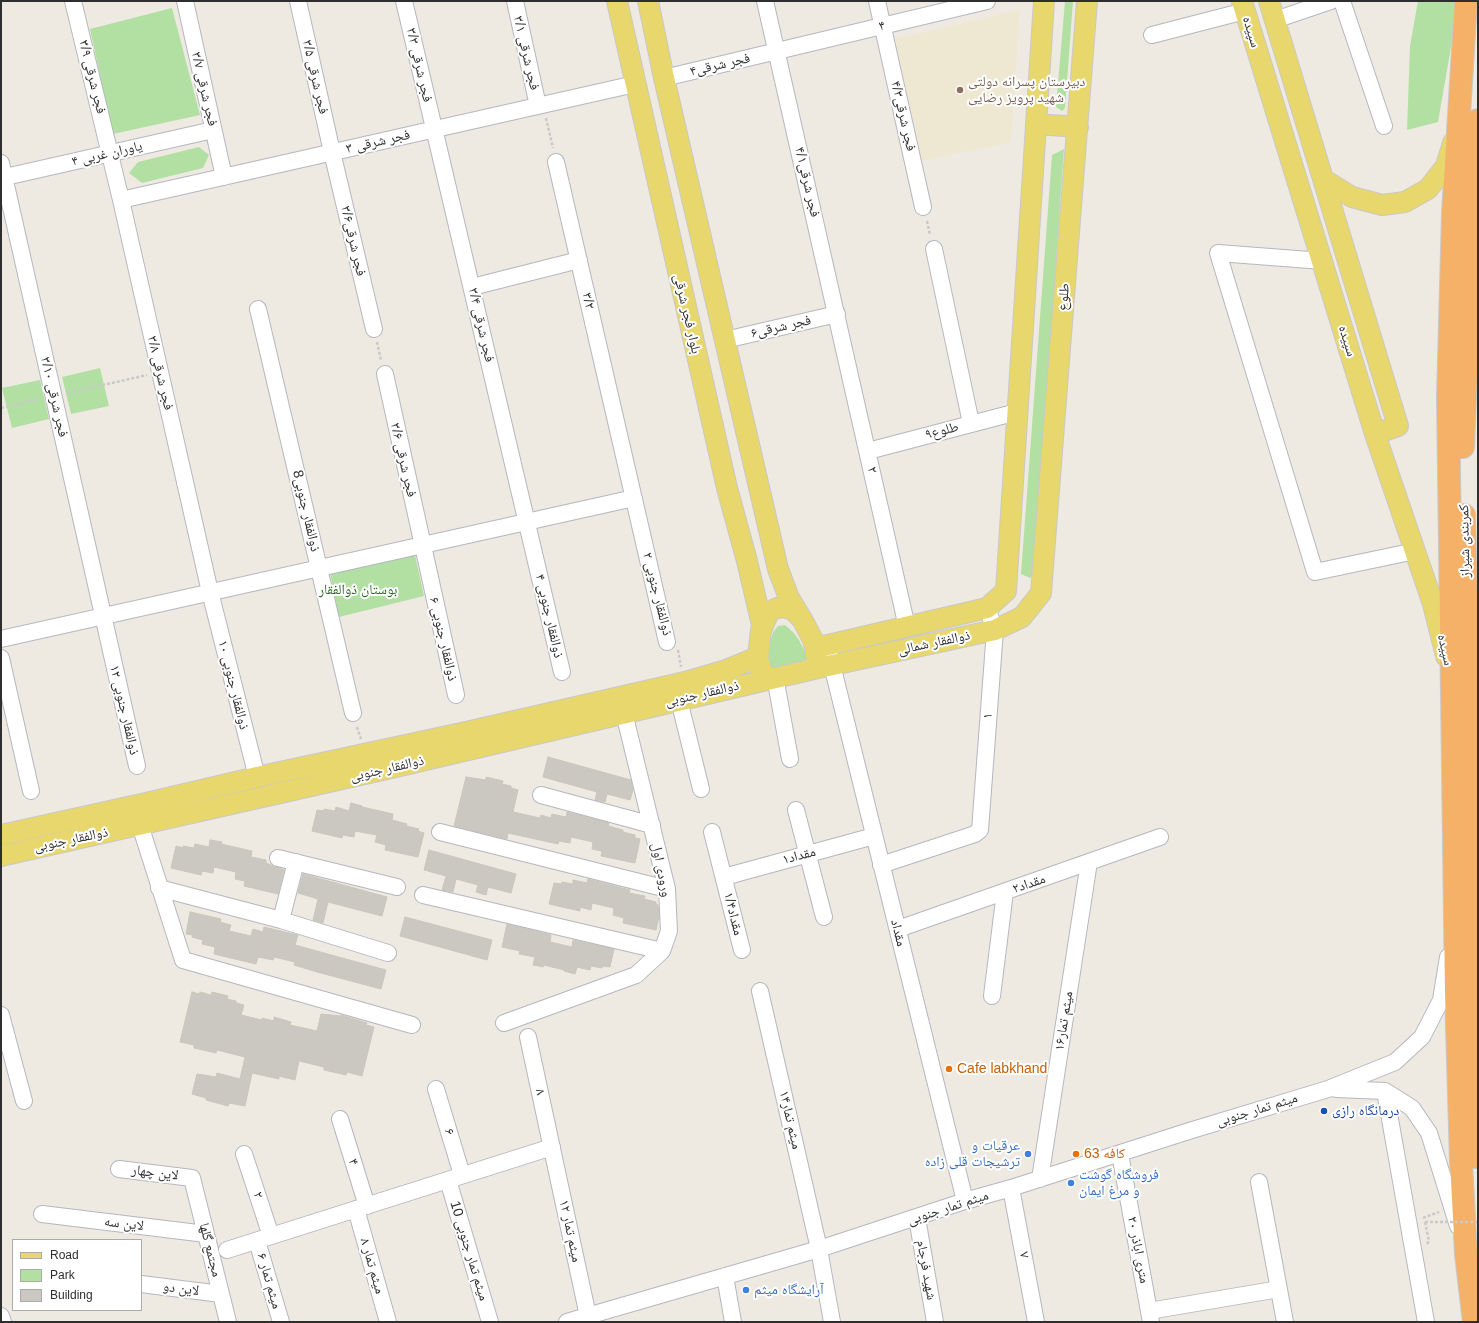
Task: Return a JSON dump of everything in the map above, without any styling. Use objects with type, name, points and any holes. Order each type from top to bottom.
[{"type":"highway","points":[[1466,1],[1464,41],[1468,122],[1453,213],[1448,397],[1454,883],[1461,1162],[1466,1254],[1474,1322]]},
{"type":"highway","name":"کمربندی شیراز","points":[[1468,122],[1474,177],[1463,451],[1472,830],[1477,1322]]},
{"type":"main road","name":"بلوار فجر شرقی","points":[[617,1],[727,488],[747,561],[762,625]]},
{"type":"main road","points":[[648,1],[664,78],[776,560],[789,598],[813,640],[821,646],[817,659],[823,666]]},
{"type":"main road","points":[[1041,593],[1006,591],[1044,1]]},
{"type":"main road","name":"طلوع","points":[[1041,593],[1087,1]]},
{"type":"main road","name":"سپیده","points":[[1269,1],[1398,426],[1375,434]]},
{"type":"main road","name":"سپیده","points":[[1244,6],[1375,434],[1435,612],[1443,640],[1451,681]]},
{"type":"main road","points":[[1323,179],[1352,197],[1382,205],[1405,202],[1428,189],[1446,166],[1468,122]]},
{"type":"main road","points":[[1036,124],[1078,127]]},
{"type":"main road","points":[[747,561],[756,577],[762,581],[768,580],[774,574],[776,560]]},
{"type":"main road","name":"ذوالفقار شمالی","points":[[821,646],[987,608],[1006,591]]},
{"type":"main road","name":"ذوالفقار شمالی","points":[[773,678],[995,630],[1022,617],[1041,593]]},
{"type":"main road","points":[[773,678],[765,676],[760,668],[758,657],[762,625],[769,612],[777,608],[784,607],[793,610],[802,619]]},
{"type":"main road","points":[[677,689],[758,657]]},
{"type":"main road","name":"ذوالفقار جنوبی","points":[[1,856],[140,825],[398,757],[677,689],[773,678]]},
{"type":"main road","name":"ذوالفقار جنوبی","points":[[1,835],[146,804],[257,777],[365,754],[398,757],[624,713],[677,689]]},
{"type":"street","name":"۳/۹ فجر شرقی","points":[[73,1],[110,153]]},
{"type":"street","name":"۳/۷ فجر شرقی","points":[[185,1],[224,177]]},
{"type":"street","name":"۳/۵ فجر شرقی","points":[[298,1],[332,152]]},
{"type":"street","name":"۳/۳ فجر شرقی","points":[[404,1],[434,129]]},
{"type":"street","name":"۳/۱ فجر شرقی","points":[[514,1],[540,105]]},
{"type":"street","name":"فجر شرقی۴/۱","points":[[765,1],[837,314]]},
{"type":"street","name":"فجر شرقی۴/۳","points":[[877,1],[923,207]]},
{"type":"street","name":"۴","points":[[776,51],[987,1]]},
{"type":"street","points":[[1275,20],[1331,1]]},
{"type":"street","points":[[1342,1],[1384,126]]},
{"type":"street","points":[[1152,36],[1244,6]]},
{"type":"street","name":"فجر شرقی۴","points":[[664,78],[776,51]]},
{"type":"street","name":"۳ فجر شرقی","points":[[121,200],[635,84]]},
{"type":"street","name":"۳/۴ فجر شرقی","points":[[434,129],[528,522]]},
{"type":"street","name":"۴ یاوران غربی","points":[[2,173],[110,153],[213,130]]},
{"type":"street","name":"فجر شرقی۳/۶","points":[[332,152],[374,329]]},
{"type":"street","name":"۳/۸ فجر شرقی","points":[[110,153],[210,592]]},
{"type":"street","name":"۳/۲","points":[[556,162],[634,498]]},
{"type":"street","name":"۳/۱۰ فجر شرقی","points":[[2,173],[103,616]]},
{"type":"street","points":[[934,250],[971,423]]},
{"type":"street","points":[[1323,261],[1218,253],[1315,572],[1415,551]]},
{"type":"street","points":[[472,287],[579,260]]},
{"type":"street","name":"8ذوالفقار جنوبی","points":[[258,309],[353,713]]},
{"type":"street","name":"فجر شرقی۶","points":[[725,340],[837,314]]},
{"type":"street","name":"۲","points":[[837,314],[907,627]]},
{"type":"street","name":"۳/۶ فجر شرقی","points":[[384,374],[422,545]]},
{"type":"street","name":"طلوع۹","points":[[868,450],[1017,412]]},
{"type":"street","points":[[1,638],[634,498]]},
{"type":"street","name":"۲ ذوالفقار جنوبی","points":[[634,498],[667,642]]},
{"type":"street","name":"۴ ذوالفقار جنوبی","points":[[528,522],[562,672]]},
{"type":"street","name":"۶ ذوالفقار جنوبی","points":[[422,545],[456,695]]},
{"type":"street","name":"۱۰ ذوالفقار جنوبی","points":[[210,592],[257,777]]},
{"type":"street","name":"۱","points":[[882,865],[975,834],[980,830],[995,630],[987,608]]},
{"type":"street","name":"۱۲ ذوالفقار جنوبی","points":[[103,616],[137,766]]},
{"type":"street","points":[[1,658],[31,791]]},
{"type":"street","name":"مقداد","points":[[823,666],[882,865],[964,1201]]},
{"type":"street","points":[[773,678],[790,759]]},
{"type":"street","points":[[677,689],[701,789]]},
{"type":"street","name":"ورودی اول","points":[[504,1023],[636,975],[662,951],[669,932],[667,889],[624,713]]},
{"type":"street","points":[[541,795],[652,825]]},
{"type":"street","points":[[796,810],[824,917]]},
{"type":"street","points":[[140,825],[183,960],[412,1026]]},
{"type":"street","points":[[440,832],[667,889]]},
{"type":"street","name":"مقداد۱/۴","points":[[712,832],[742,950]]},
{"type":"street","name":"مقداد۱","points":[[724,877],[874,836]]},
{"type":"street","name":"مقداد۲","points":[[898,930],[1160,837]]},
{"type":"street","points":[[278,858],[397,887]]},
{"type":"street","points":[[281,920],[296,862]]},
{"type":"street","name":"میثم تمار۱۶","points":[[1040,1179],[1089,862]]},
{"type":"street","name":"میثم تمار جنوبی","points":[[566,1322],[819,1250],[964,1201],[1012,1188],[1328,1088],[1395,1062],[1422,1037],[1441,1000],[1448,960],[1454,883]]},
{"type":"street","points":[[159,888],[281,920],[388,953]]},
{"type":"street","points":[[992,996],[1005,892]]},
{"type":"street","points":[[423,895],[662,951]]},
{"type":"street","name":"میثم تمار۱۴","points":[[760,991],[819,1250],[832,1322]]},
{"type":"street","points":[[1,1015],[24,1101]]},
{"type":"street","name":"۸","points":[[528,1037],[552,1147]]},
{"type":"street","name":"میثم تمار جنوبی","points":[[1328,1088],[1385,1091],[1412,1108],[1429,1133],[1453,1207],[1466,1254]]},
{"type":"street","name":"۶","points":[[436,1089],[455,1178]]},
{"type":"street","points":[[1385,1091],[1426,1322]]},
{"type":"street","name":"۴","points":[[340,1119],[361,1207]]},
{"type":"street","points":[[227,1250],[552,1147]]},
{"type":"street","name":"میثم تمار ۱۲","points":[[552,1147],[588,1316]]},
{"type":"street","name":"۲","points":[[244,1154],[264,1238]]},
{"type":"street","name":"۲۰ متری اباذر","points":[[1120,1154],[1150,1317]]},
{"type":"street","name":"لاین چهار","points":[[119,1168],[192,1178]]},
{"type":"street","name":"مجتمع گلها","points":[[192,1178],[228,1322]]},
{"type":"street","name":"میثم تمار جنوبی 10","points":[[455,1178],[490,1322]]},
{"type":"street","points":[[1259,1182],[1285,1322]]},
{"type":"street","name":"۷","points":[[1012,1188],[1036,1322]]},
{"type":"street","name":"میثم تمار ۸","points":[[361,1207],[388,1322]]},
{"type":"street","name":"لاین سه","points":[[42,1214],[206,1234]]},
{"type":"street","name":"شهید فرجام","points":[[917,1218],[935,1322]]},
{"type":"street","name":"میثم تمار ۶","points":[[264,1238],[281,1322]]},
{"type":"street","points":[[725,1276],[733,1322]]},
{"type":"street","name":"لاین دو","points":[[142,1284],[221,1294]]},
{"type":"street","points":[[1150,1317],[1279,1289]]},
{"type":"street","points":[[1,1316],[3,1322]]},
{"type":"path","points":[[540,105],[556,162]]},
{"type":"path","points":[[923,207],[934,250]]},
{"type":"path","points":[[374,329],[384,374]]},
{"type":"path","points":[[1,408],[160,372]]},
{"type":"path","name":"۲ ذوالفقار جنوبی","points":[[667,642],[676,640],[677,689]]},
{"type":"path","points":[[353,713],[365,754]]},
{"type":"path","points":[[1425,1222],[1478,1222]]},
{"type":"shaded area","name":"دبیرستان پسرانه دولتی شهید پرویز رضایی","points":[[1020,10],[1011,142],[922,161],[895,39]]},
{"type":"green space","points":[[1065,1],[1073,1],[1065,108],[1062,111],[1056,107]]},
{"type":"green space","points":[[1418,1],[1459,1],[1438,122],[1407,130],[1410,46]]},
{"type":"green space","points":[[172,8],[200,115],[113,134],[90,29]]},
{"type":"green space","points":[[199,147],[209,155],[203,168],[142,183],[129,173],[138,162]]},
{"type":"green space","points":[[1064,149],[1034,575],[1030,578],[1021,574],[1052,155]]},
{"type":"green space","points":[[100,368],[109,406],[71,414],[62,377]]},
{"type":"green space","points":[[40,380],[49,419],[12,428],[2,388]]},
{"type":"green space","name":"بوستان ذوالفقار","points":[[415,555],[424,596],[339,617],[330,573]]},
{"type":"green space","points":[[785,625],[799,640],[806,654],[807,664],[774,675],[765,659],[773,632],[778,626]]},
{"type":"building","points":[[548,757],[631,780],[633,790],[630,800],[607,794],[605,802],[595,800],[597,792],[543,777]]},
{"type":"building","points":[[466,777],[486,780],[486,777],[503,781],[502,784],[511,786],[511,788],[518,790],[513,812],[540,818],[541,815],[551,818],[552,814],[566,817],[567,812],[609,823],[608,826],[635,835],[635,838],[640,839],[635,863],[601,856],[602,851],[592,849],[593,842],[571,837],[570,843],[559,841],[558,844],[508,833],[507,839],[454,826]]},
{"type":"building","points":[[351,803],[393,814],[392,820],[407,824],[406,826],[419,829],[418,831],[424,833],[418,857],[385,850],[386,845],[375,842],[377,835],[355,831],[354,837],[343,835],[342,838],[312,831],[317,810],[324,811],[324,809],[335,811],[336,807],[349,811]]},
{"type":"building","points":[[210,840],[252,851],[251,857],[266,860],[266,863],[284,870],[278,894],[244,886],[245,881],[235,879],[236,872],[214,867],[213,873],[202,871],[201,875],[171,868],[176,846],[183,848],[183,846],[194,848],[195,844],[209,847]]},
{"type":"building","points":[[429,850],[516,874],[511,893],[488,887],[486,895],[476,892],[478,885],[456,879],[453,892],[442,890],[446,876],[424,870]]},
{"type":"building","points":[[303,874],[387,897],[382,916],[328,902],[323,923],[313,920],[318,899],[298,893]]},
{"type":"building","points":[[588,879],[630,890],[629,893],[645,896],[644,899],[656,902],[658,905],[659,917],[656,930],[623,923],[624,918],[613,915],[614,908],[592,903],[591,910],[580,907],[580,911],[549,904],[554,883],[561,884],[562,882],[573,884],[573,880],[587,883]]},
{"type":"building","points":[[190,912],[221,919],[220,922],[231,925],[229,931],[251,936],[253,929],[263,932],[264,927],[298,935],[295,945],[386,970],[381,989],[317,972],[294,965],[295,962],[274,957],[273,960],[258,957],[256,964],[214,954],[215,947],[202,944],[203,940],[192,937],[193,935],[186,934]]},
{"type":"building","points":[[405,917],[492,940],[487,960],[400,936]]},
{"type":"building","points":[[507,924],[551,935],[550,942],[572,947],[573,940],[614,949],[610,967],[603,966],[602,968],[591,966],[590,970],[577,967],[575,974],[544,965],[543,967],[533,965],[535,957],[519,954],[520,951],[502,947]]},
{"type":"building","points":[[192,992],[199,994],[200,992],[211,995],[212,992],[228,996],[227,999],[244,1005],[241,1015],[274,1021],[274,1017],[291,1022],[290,1025],[317,1031],[321,1014],[341,1015],[367,1023],[366,1025],[374,1027],[362,1076],[347,1072],[346,1075],[324,1070],[324,1067],[299,1061],[295,1080],[279,1076],[279,1079],[252,1073],[245,1106],[229,1103],[228,1106],[206,1100],[206,1098],[192,1094],[197,1074],[216,1077],[217,1073],[240,1079],[245,1057],[217,1050],[216,1053],[194,1048],[194,1045],[180,1042]]},
{"type":"place","name":"دبیرستان پسرانه دولتی شهید پرویز رضایی","points":[[960,90]]},
{"type":"place","name":"Cafe labkhand","points":[[949,1069]]},
{"type":"place","name":"درمانگاه رازی","points":[[1324,1111]]},
{"type":"place","name":"عرقیات و ترشیجات قلی زاده","points":[[1028,1154]]},
{"type":"place","name":"کافه 63","points":[[1076,1154]]},
{"type":"place","name":"فروشگاه گوشت و مرغ ایمان","points":[[1071,1183]]},
{"type":"place","name":"آرایشگاه میثم","points":[[746,1290]]}]
